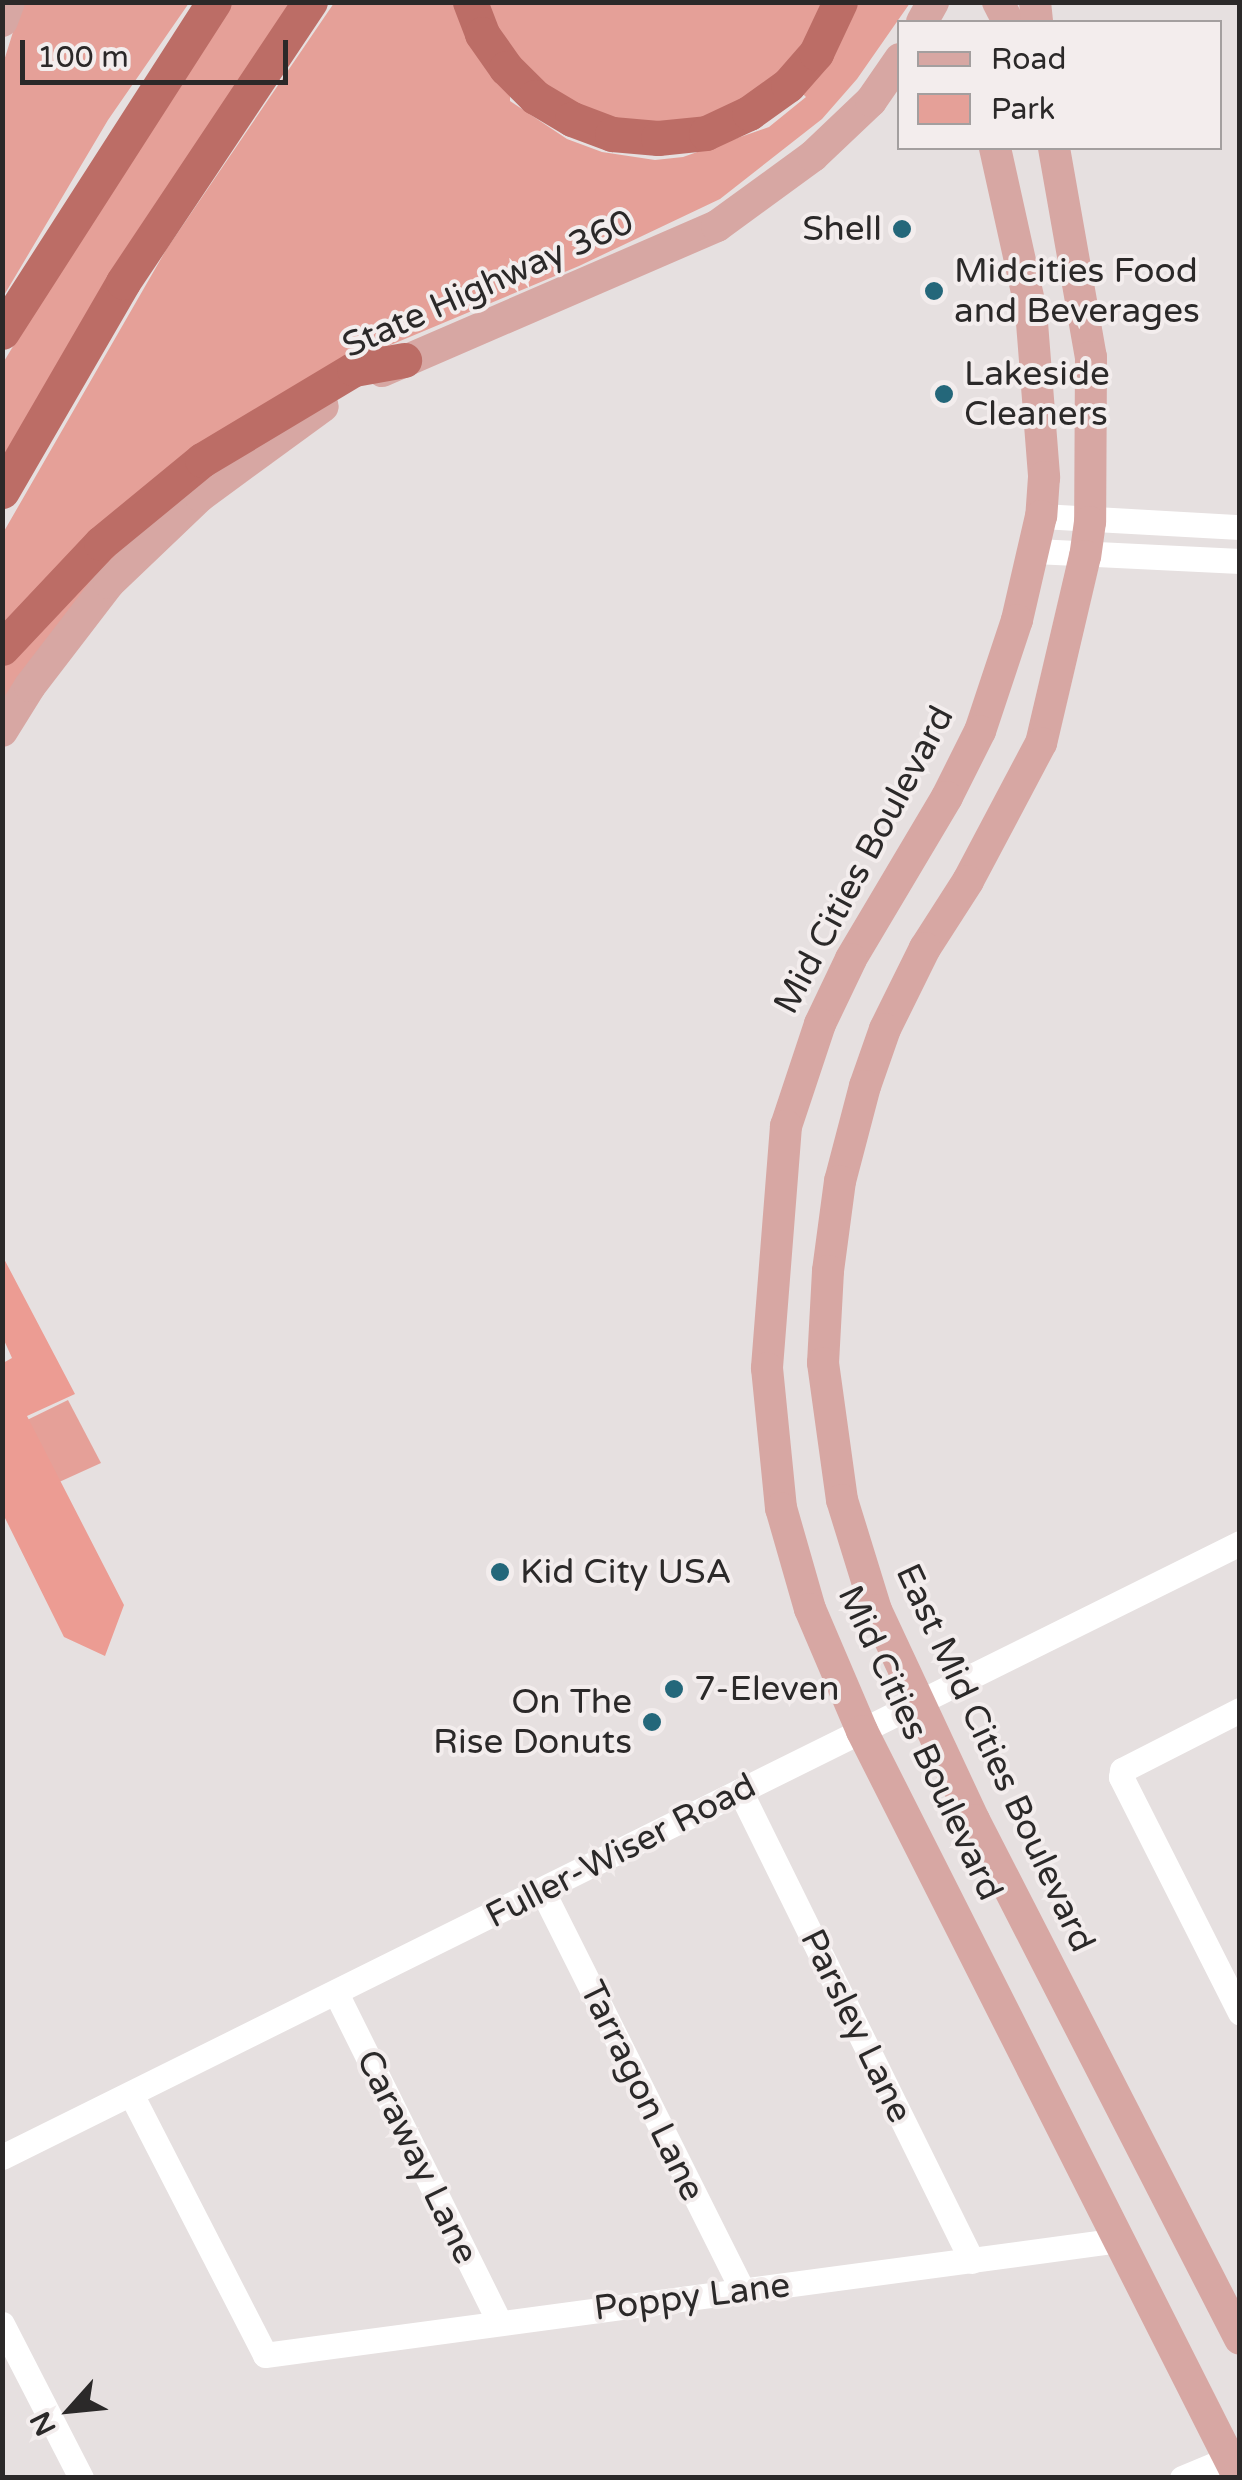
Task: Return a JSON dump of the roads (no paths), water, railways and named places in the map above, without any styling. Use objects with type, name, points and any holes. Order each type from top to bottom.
[{"type":"highway","points":[[2,332],[214,2]]},
{"type":"highway","points":[[2,491],[123,282],[310,2]]},
{"type":"highway","points":[[470,2],[490,46],[535,98],[572,119],[612,134],[658,138],[706,133],[749,113],[788,85],[816,53],[840,2]]},
{"type":"highway","points":[[2,648],[101,542],[202,460],[354,369],[404,360]]},
{"type":"main road","points":[[2,21],[9,2]]},
{"type":"main road","name":"State Highway 360","points":[[2,730],[65,638],[109,583],[200,496],[306,416],[404,360],[717,226],[813,156],[886,96],[897,68]]},
{"type":"main road","name":"Mid Cities Boulevard","points":[[996,150],[1031,310],[1041,437],[1041,516],[980,731],[947,797],[851,958],[820,1024],[786,1126],[766,1368],[781,1508],[810,1609],[862,1730],[1236,2463]]},
{"type":"main road","name":"East Mid Cities Boulevard","points":[[1054,150],[1091,357],[1090,522],[1085,556],[1041,742],[968,881],[924,948],[885,1029],[840,1181],[828,1271],[824,1363],[842,1500],[876,1610],[917,1703],[1240,2339]]},
{"type":"street","points":[[1041,516],[1090,522],[1240,527]]},
{"type":"street","points":[[1034,551],[1240,561]]},
{"type":"street","name":"Fuller-Wiser Road","points":[[2,2157],[1240,1543]]},
{"type":"street","points":[[1240,1710],[1122,1770],[1121,1777],[1240,2012]]},
{"type":"street","name":"Parsley Lane","points":[[740,1791],[972,2261]]},
{"type":"street","name":"Tarragon Lane","points":[[542,1890],[742,2291]]},
{"type":"street","name":"Caraway Lane","points":[[336,1993],[499,2321]]},
{"type":"street","name":"Poppy Lane","points":[[130,2094],[265,2355],[1120,2240]]},
{"type":"street","points":[[2,2324],[81,2478]]},
{"type":"street","points":[[1182,2478],[1236,2463]]},
{"type":"place","name":"Shell","points":[[902,229]]},
{"type":"place","name":"Midcities Food and Beverages","points":[[934,291]]},
{"type":"place","name":"Lakeside Cleaners","points":[[944,394]]},
{"type":"place","name":"Kid City USA","points":[[500,1572]]},
{"type":"place","name":"7-Eleven","points":[[674,1689]]},
{"type":"place","name":"On The Rise Donuts","points":[[652,1722]]}]
